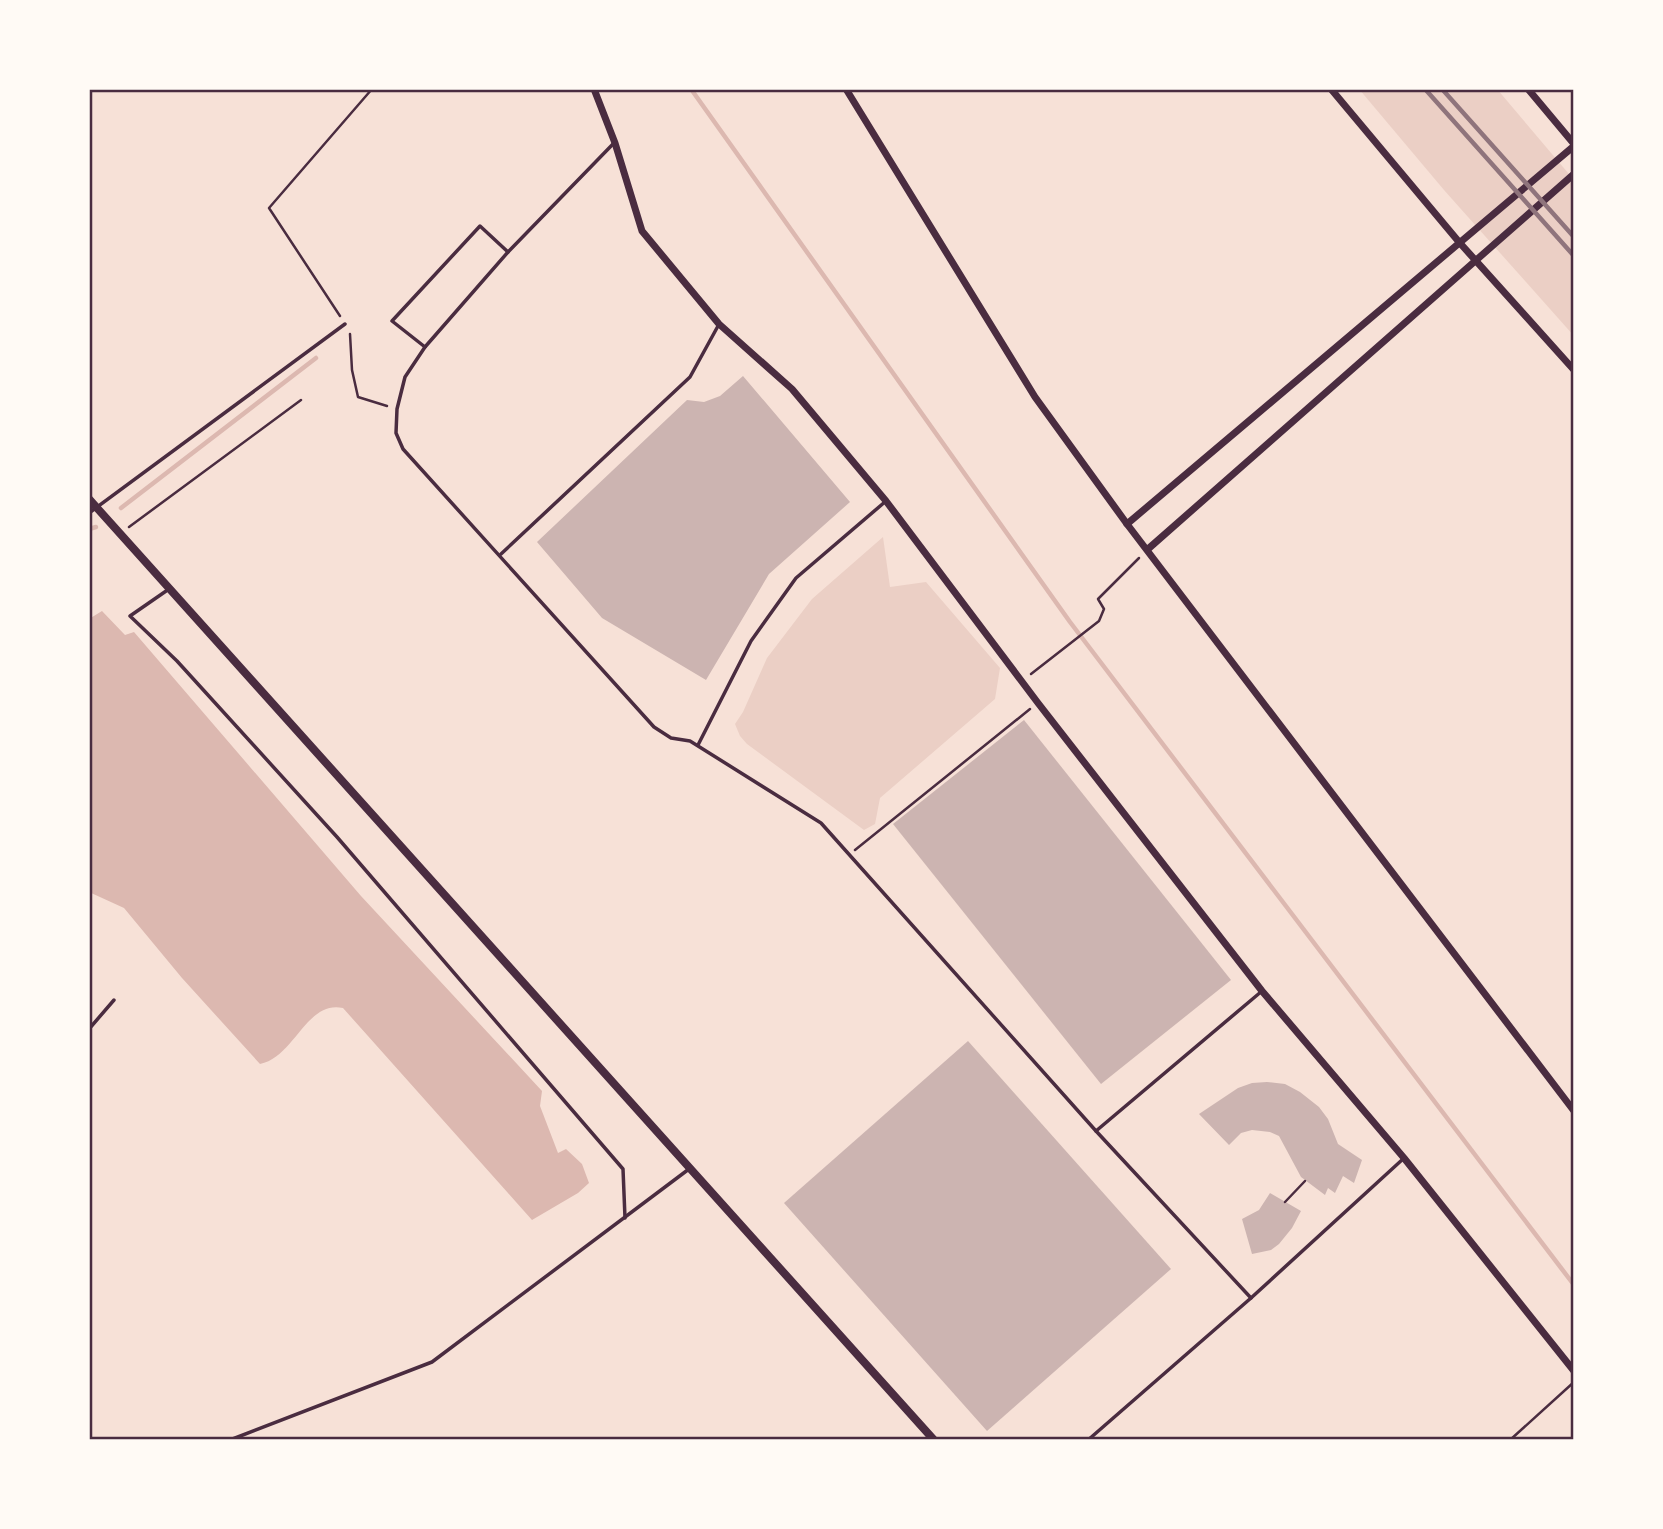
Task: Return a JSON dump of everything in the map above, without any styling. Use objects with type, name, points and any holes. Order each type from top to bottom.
[{"type":"street","points":[[593,89],[615,143],[642,231],[719,324],[792,389],[886,501],[1038,703],[1262,991],[1404,1158],[1574,1371]]},
{"type":"street","points":[[846,89],[1035,397],[1127,524],[1574,1111]]},
{"type":"street","points":[[1331,89],[1474,260],[1574,370]]},
{"type":"street","points":[[1127,524],[1574,145],[1528,89]]},
{"type":"street","points":[[1148,549],[1574,174]]},
{"type":"street","points":[[89,499],[171,587],[934,1440]]},
{"type":"lane","points":[[615,143],[508,251],[425,347],[405,377],[397,409],[396,433],[403,449],[654,727],[671,738],[698,745],[821,822],[1096,1131],[1251,1298]]},
{"type":"lane","points":[[425,347],[392,321],[480,226],[508,251]]},
{"type":"lane","points":[[89,513],[345,324]]},
{"type":"lane","points":[[500,555],[690,377],[719,324]]},
{"type":"lane","points":[[698,745],[751,640],[796,578],[886,501]]},
{"type":"lane","points":[[171,587],[130,616],[177,662],[337,837],[623,1169],[625,1218]]},
{"type":"lane","points":[[1096,1131],[1262,991]]},
{"type":"lane","points":[[89,1029],[114,1000]]},
{"type":"lane","points":[[1088,1440],[1251,1298],[1404,1158]]},
{"type":"lane","points":[[230,1440],[432,1362],[690,1168]]},
{"type":"path","points":[[372,89],[269,208],[350,330],[352,370],[358,397],[397,409]]},
{"type":"path","points":[[120,533],[301,400]]},
{"type":"path","points":[[1035,671],[1099,621],[1104,609],[1098,599],[1148,549]]},
{"type":"path","points":[[849,855],[1038,703]]},
{"type":"path","points":[[1285,1202],[1305,1181]]},
{"type":"path","points":[[1510,1440],[1574,1382]]},
{"type":"shaded area","points":[[1359,89],[1497,89],[1574,180],[1574,336],[1444,190]]},
{"type":"shaded area","points":[[883,537],[890,587],[926,582],[1000,668],[995,699],[880,798],[875,824],[864,830],[747,744],[735,724],[767,658],[812,599]]},
{"type":"shaded area","points":[[102,611],[125,635],[134,632],[361,896],[542,1091],[540,1106],[558,1153],[566,1149],[582,1164],[589,1183],[578,1193],[532,1220],[343,1008],[330,1008],[319,1012],[283,1051],[260,1064],[182,978],[124,908],[89,892],[89,619]]},
{"type":"building","points":[[743,376],[850,502],[769,574],[706,680],[602,618],[537,542],[687,400],[704,402],[720,396]]},
{"type":"building","points":[[1024,720],[1231,980],[1101,1084],[893,824]]},
{"type":"building","points":[[968,1041],[1171,1269],[987,1431],[784,1203]]},
{"type":"building","points":[[1267,1082],[1285,1084],[1319,1107],[1328,1119],[1338,1144],[1362,1160],[1354,1183],[1343,1176],[1335,1193],[1328,1188],[1325,1195],[1301,1177],[1279,1136],[1252,1130],[1241,1133],[1229,1145],[1199,1114],[1238,1088]]},
{"type":"building","points":[[1270,1193],[1301,1211],[1279,1244],[1271,1250],[1252,1254],[1242,1219],[1259,1210]]},
{"type":"waterway","points":[[691,89],[1070,622],[1574,1285]]},
{"type":"waterway","points":[[121,508],[316,358]]},
{"type":"waterway","points":[[89,529],[96,527]]},
{"type":"railway","points":[[1425,89],[1574,256]]},
{"type":"railway","points":[[1442,89],[1574,237]]}]
